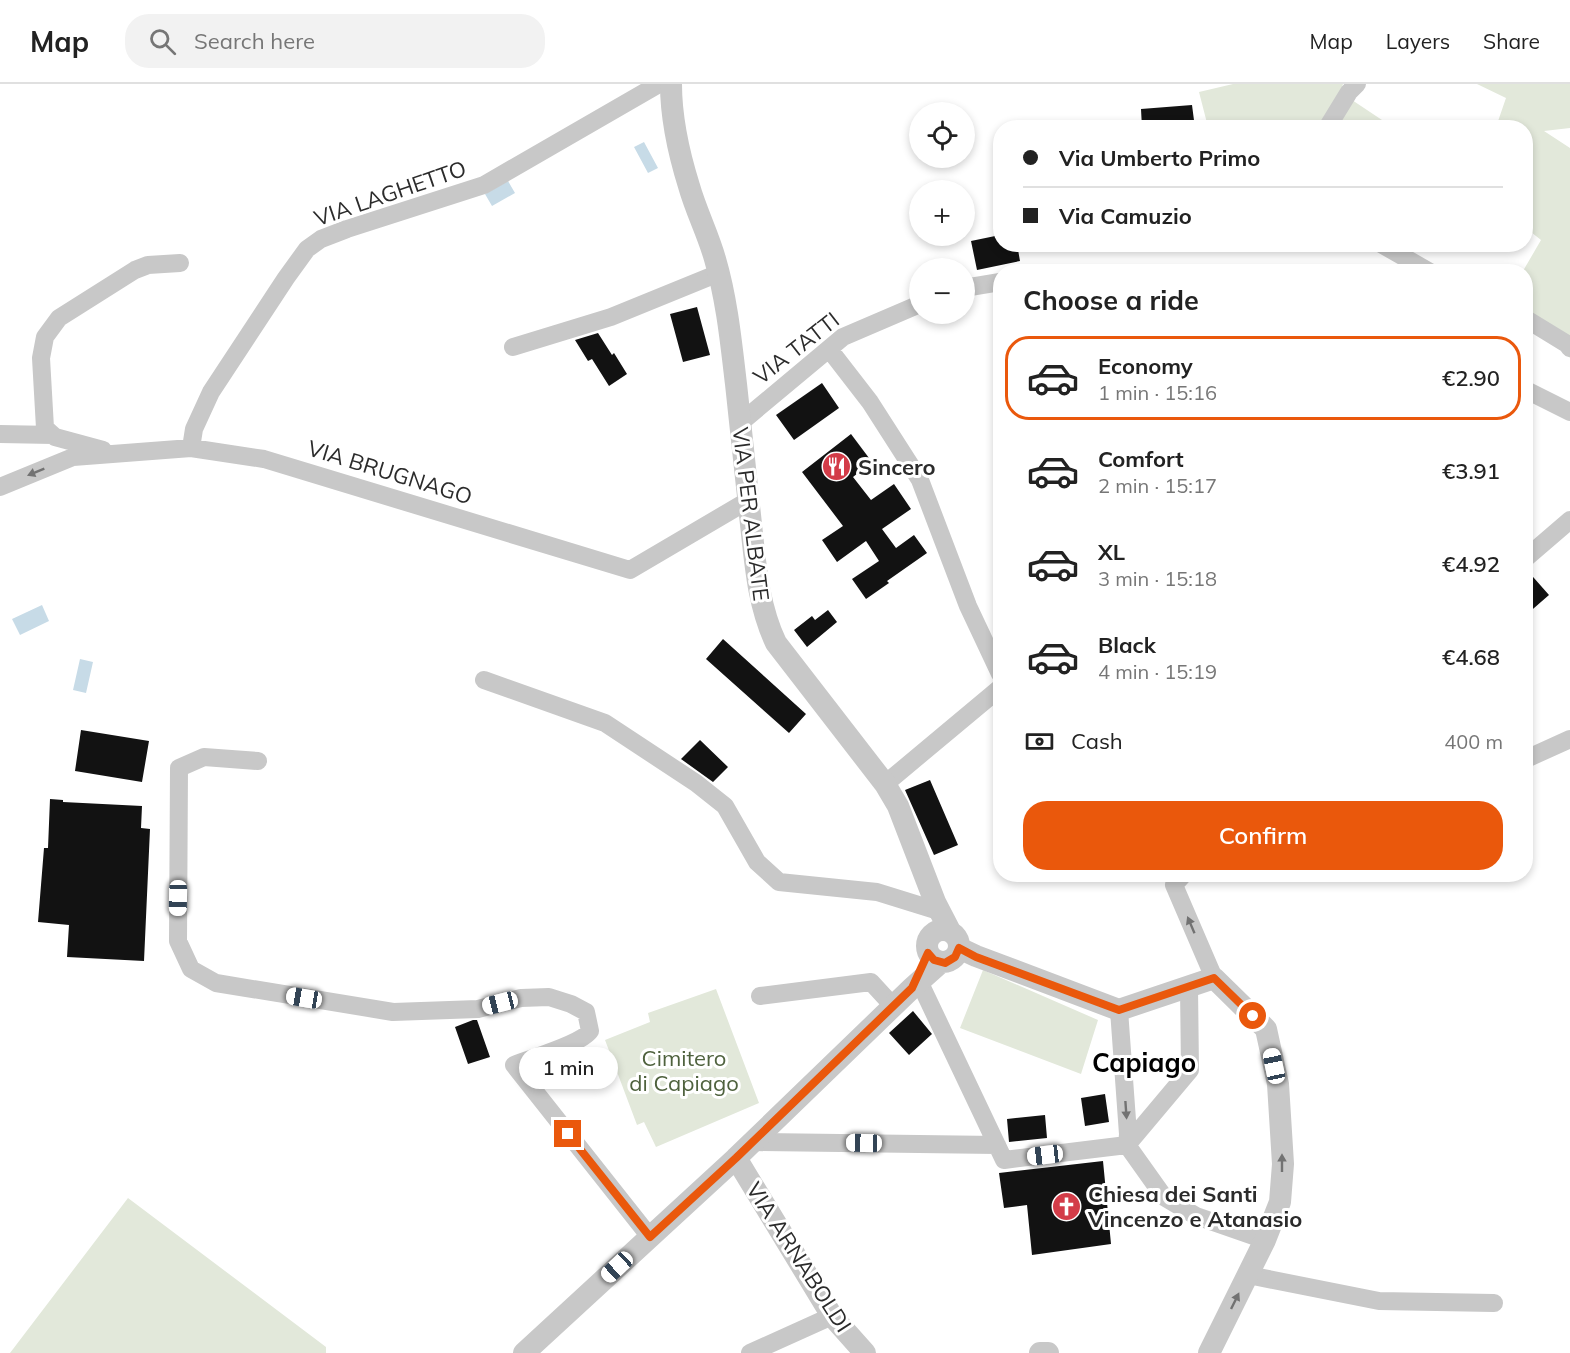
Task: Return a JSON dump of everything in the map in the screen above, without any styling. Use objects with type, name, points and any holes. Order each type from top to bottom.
[{"type":"street","name":"VIA LAGHETTO","points":[[191,448],[194,429],[211,392],[307,249],[321,239],[348,229],[484,185],[659,84]]},
{"type":"street","name":"VIA PER ALBATE","points":[[671,84],[671,101],[689,188],[703,222],[724,295],[756,568],[765,618],[776,643],[885,784],[898,806],[935,906],[942,946]]},
{"type":"street","points":[[1332,120],[1357,84]]},
{"type":"street","points":[[1395,252],[1416,264]]},
{"type":"street","points":[[110,454],[102,449],[55,437],[45,428],[41,358],[45,337],[59,318],[135,270],[180,262]]},
{"type":"street","points":[[513,347],[611,317],[719,273]]},
{"type":"street","points":[[975,286],[993,283]]},
{"type":"street","name":"VIA TATTI","points":[[740,423],[843,337],[909,309]]},
{"type":"street","points":[[1533,323],[1570,348]]},
{"type":"street","points":[[829,349],[870,402],[920,480],[968,606],[993,659]]},
{"type":"street","points":[[1533,394],[1570,412]]},
{"type":"street","points":[[0,434],[53,435]]},
{"type":"street","name":"VIA BRUGNAGO","points":[[0,487],[73,457],[191,448],[264,459],[630,570],[748,501]]},
{"type":"street","points":[[1533,552],[1570,520]]},
{"type":"street","points":[[483,680],[605,723],[696,783],[725,806],[757,862],[779,882],[876,892],[935,906]]},
{"type":"street","points":[[885,784],[993,694]]},
{"type":"street","points":[[1533,756],[1570,739]]},
{"type":"street","points":[[258,761],[204,757],[179,768],[178,941],[191,969],[216,983],[393,1012],[478,1009],[521,998],[549,997],[586,1012],[590,1031],[586,1036],[514,1065],[650,1237]]},
{"type":"street","points":[[1177,882],[1174,885],[1214,978],[1266,1029],[1278,1084],[1283,1164],[1280,1202],[1265,1239],[1209,1353]]},
{"type":"street","points":[[524,1353],[753,1142],[916,984],[942,946],[1119,1010],[1214,978]]},
{"type":"street","points":[[760,996],[871,982],[893,1006]]},
{"type":"street","points":[[916,984],[1000,1152]]},
{"type":"street","points":[[753,1142],[1000,1152],[1127,1145],[1190,1070],[1189,987]]},
{"type":"street","points":[[1119,1010],[1127,1145],[1164,1197],[1196,1216],[1265,1239]]},
{"type":"street","name":"VIA ARNABOLDI","points":[[736,1158],[832,1317],[865,1353]]},
{"type":"street","points":[[1248,1275],[1379,1301],[1494,1303]]},
{"type":"street","points":[[750,1353],[832,1317]]},
{"type":"street","points":[[1040,1353],[1048,1353]]},
{"type":"green space","points":[[1233,84],[1343,84],[1340,92],[1382,120],[1206,120],[1199,92]]},
{"type":"green space","points":[[1477,84],[1570,84],[1570,128],[1544,131],[1570,148],[1570,358],[1533,319],[1533,264],[1527,264],[1541,240],[1533,234],[1533,120],[1498,120],[1506,98]]},
{"type":"green space","points":[[983,970],[1098,1020],[1081,1074],[960,1028]]},
{"type":"green space","name":"Cimitero di Capiago","points":[[716,989],[759,1103],[656,1147],[644,1122],[637,1125],[605,1040],[650,1022],[648,1013]]},
{"type":"green space","points":[[128,1198],[326,1347],[326,1353],[10,1353]]},
{"type":"water","points":[[644,142],[658,168],[648,173],[634,147]]},
{"type":"water","points":[[508,181],[515,193],[492,206],[485,194]]},
{"type":"water","points":[[42,605],[49,621],[20,635],[12,619]]},
{"type":"water","points":[[80,659],[93,662],[86,693],[73,690]]},
{"type":"building","points":[[1192,105],[1194,120],[1142,120],[1141,109]]},
{"type":"building","points":[[993,236],[993,252],[1018,252],[1020,261],[993,264],[993,267],[977,270],[972,246],[975,246],[975,240]]},
{"type":"building","points":[[697,307],[710,355],[683,362],[670,314]]},
{"type":"building","points":[[598,333],[627,374],[609,386],[592,359],[588,361],[575,340]]},
{"type":"building","points":[[822,383],[839,408],[794,440],[776,415]]},
{"type":"building","points":[[851,434],[872,462],[853,477],[871,500],[894,484],[911,509],[882,529],[896,548],[914,535],[927,553],[866,599],[852,579],[879,561],[866,541],[837,562],[822,540],[843,526],[802,472]]},
{"type":"building","points":[[1533,577],[1549,595],[1533,609]]},
{"type":"building","points":[[828,610],[837,622],[807,647],[794,630],[812,616],[815,620]]},
{"type":"building","points":[[723,639],[806,714],[789,733],[706,659]]},
{"type":"building","points":[[81,730],[149,741],[142,782],[75,771]]},
{"type":"building","points":[[700,740],[728,767],[713,782],[681,759]]},
{"type":"building","points":[[930,780],[958,845],[934,855],[905,790]]},
{"type":"building","points":[[50,799],[63,800],[63,802],[142,806],[141,828],[150,829],[144,961],[67,957],[69,925],[38,922],[44,848],[48,848]]},
{"type":"building","points":[[913,1011],[932,1034],[909,1055],[889,1033]]},
{"type":"building","points":[[477,1020],[490,1057],[468,1064],[455,1027]]},
{"type":"building","points":[[1105,1094],[1109,1122],[1085,1126],[1081,1098]]},
{"type":"building","points":[[1045,1115],[1047,1138],[1009,1142],[1007,1119]]},
{"type":"building","name":"Chiesa dei Santi Vincenzo e Atanasio","points":[[1103,1161],[1111,1244],[1032,1255],[1027,1205],[1004,1208],[999,1173]]},
{"type":"place","name":"Sincero","points":[[837,467]]},
{"type":"place","name":"Chiesa dei Santi Vincenzo e Atanasio","points":[[1067,1207]]},
{"type":"district","name":"Capiago","points":[[1144,1063]]},
{"type":"route","points":[[568,1134],[650,1237],[736,1158],[912,988],[928,953],[934,960],[945,963],[955,957],[959,948],[976,957],[1119,1010],[1214,978],[1253,1016]]}]
